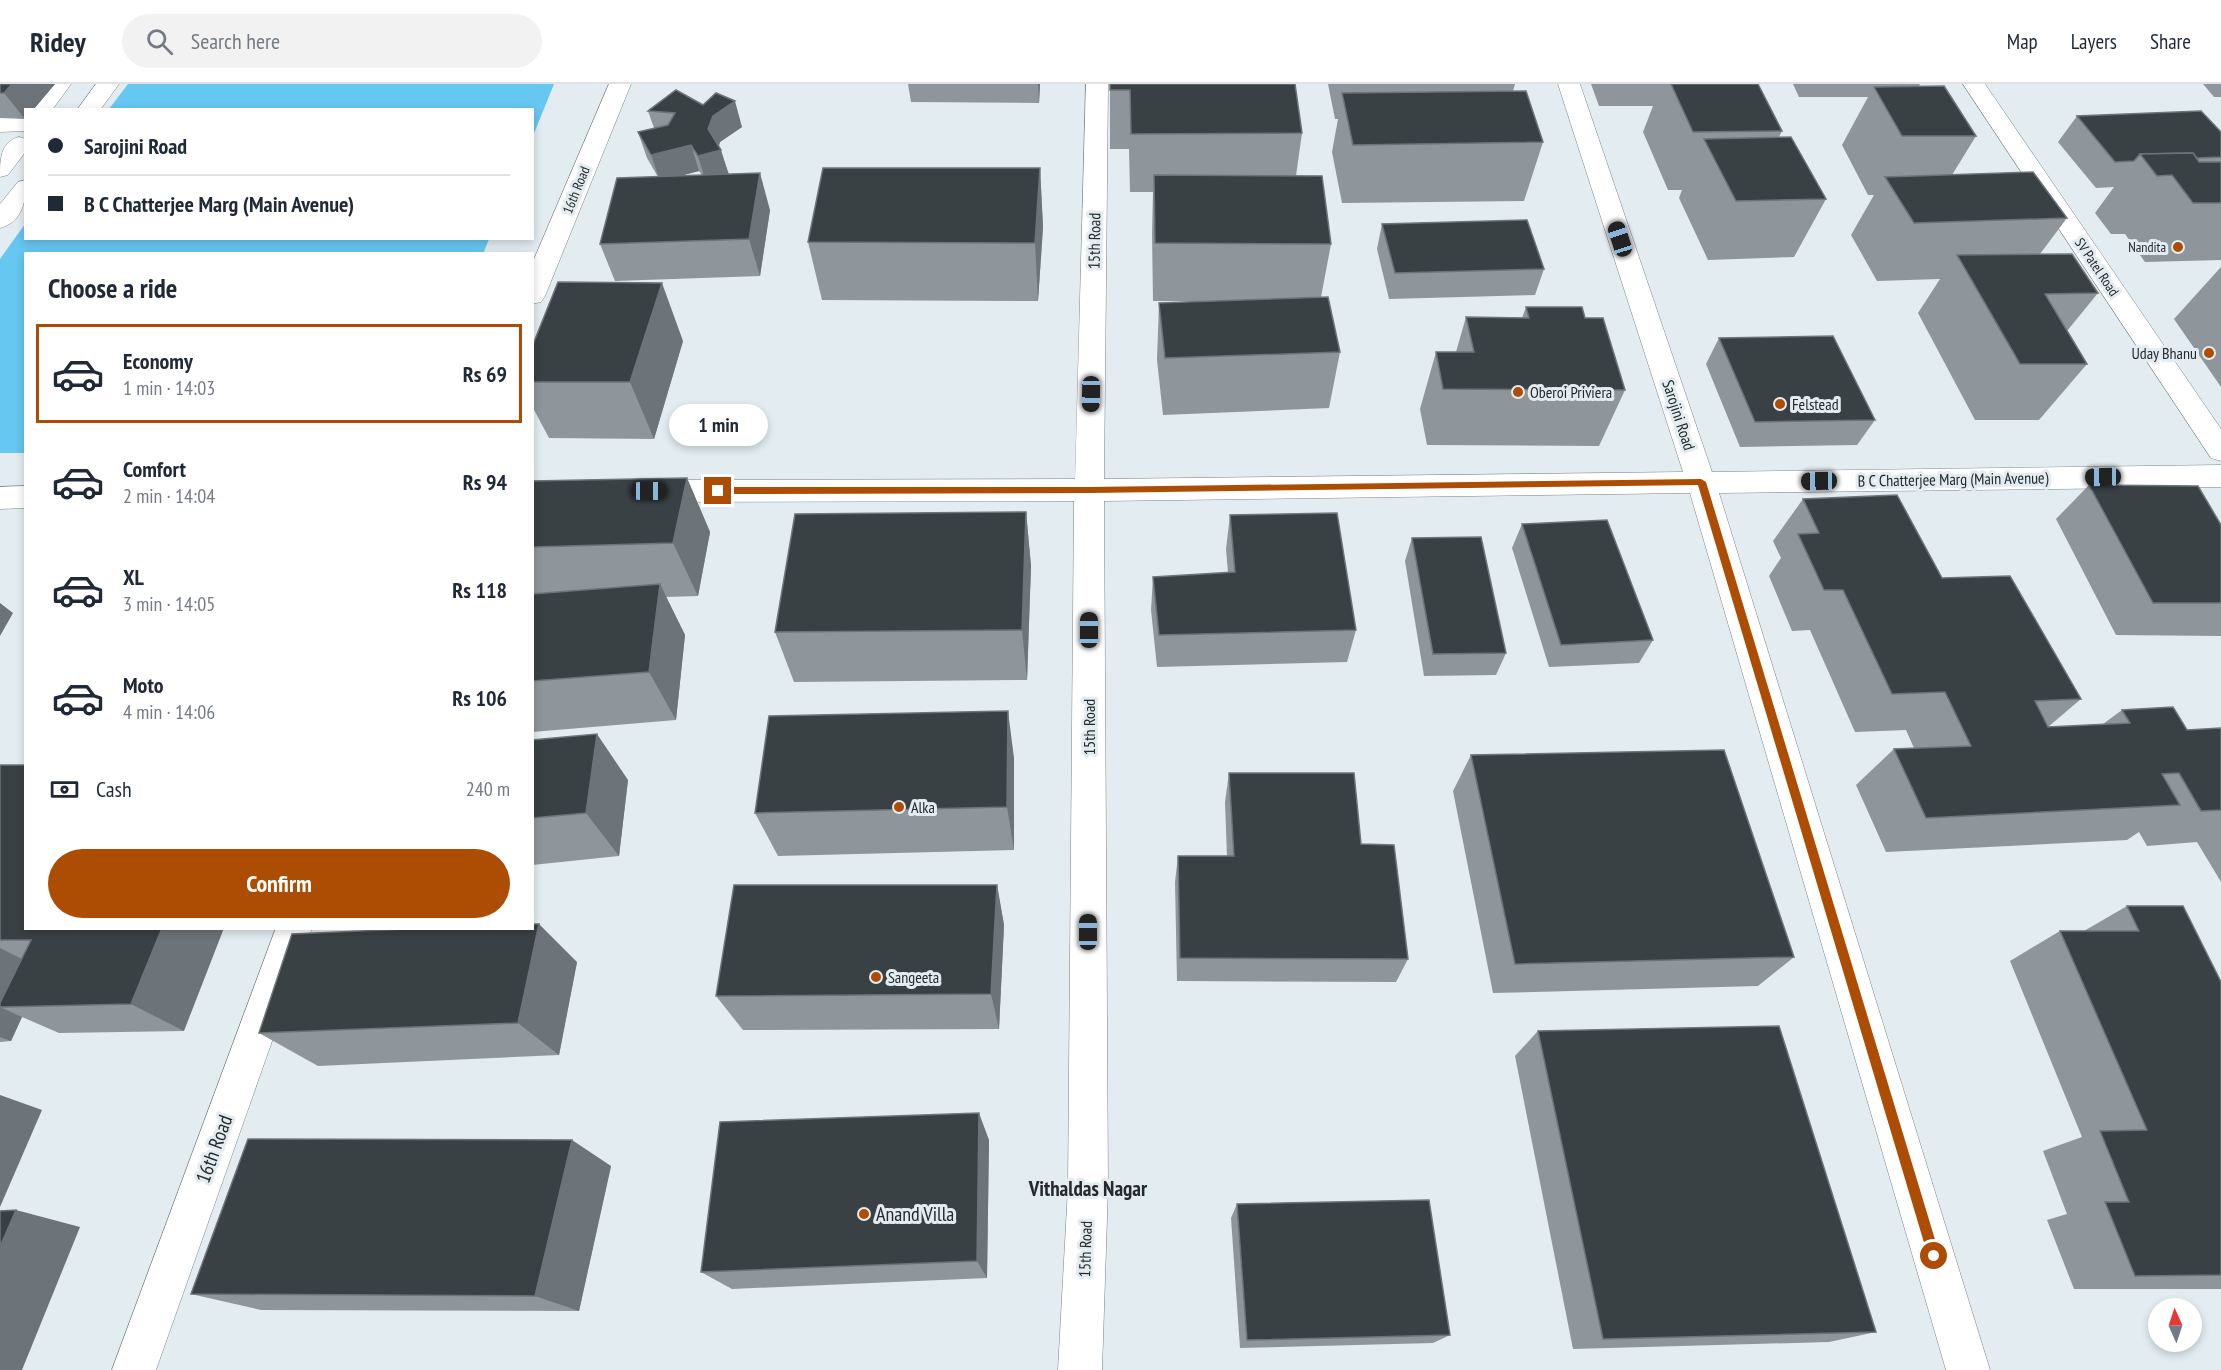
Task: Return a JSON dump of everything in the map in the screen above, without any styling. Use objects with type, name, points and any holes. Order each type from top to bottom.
[{"type":"street","points":[[42,108],[60,84]]},
{"type":"street","points":[[90,108],[108,84]]},
{"type":"street","name":"16th Road","points":[[534,291],[620,84]]},
{"type":"street","name":"15th Road","points":[[1080,1370],[1088,1188],[1089,490],[1098,84]]},
{"type":"street","name":"Sarojini Road","points":[[1569,84],[1701,482],[1968,1370]]},
{"type":"street","name":"SV Patel Road","points":[[1974,84],[2221,451]]},
{"type":"street","points":[[0,124],[18,139],[0,170]]},
{"type":"street","points":[[1,216],[24,189]]},
{"type":"street","name":"B C Chatterjee Marg (Main Avenue)","points":[[627,491],[1089,490],[2221,476]]},
{"type":"street","points":[[0,498],[24,497]]},
{"type":"street","name":"16th Road","points":[[134,1370],[293,930]]},
{"type":"shaded area","points":[[128,84],[554,84],[534,134],[534,108],[110,108]]},
{"type":"shaded area","points":[[24,225],[24,240],[489,240],[484,252],[24,252],[24,453],[0,453],[0,259]]},
{"type":"building","points":[[0,84],[12,84],[4,93],[0,93]]},
{"type":"building","points":[[1110,84],[1295,84],[1302,133],[1131,134],[1130,90],[1110,90]]},
{"type":"building","points":[[1671,84],[1758,84],[1782,131],[1693,132]]},
{"type":"building","points":[[1944,86],[1976,136],[1902,136],[1874,87]]},
{"type":"building","points":[[676,90],[703,105],[716,93],[735,101],[713,116],[708,129],[721,150],[698,156],[691,145],[651,155],[638,132],[668,125],[675,113],[648,111]]},
{"type":"building","points":[[1526,91],[1543,142],[1353,145],[1342,93]]},
{"type":"building","points":[[2201,111],[2221,132],[2221,157],[2197,158],[2193,153],[2140,154],[2134,161],[2115,162],[2077,116]]},
{"type":"building","points":[[1791,137],[1826,199],[1736,201],[1704,139]]},
{"type":"building","points":[[2193,153],[2199,162],[2221,162],[2221,203],[2193,203],[2172,175],[2157,176],[2140,154]]},
{"type":"building","points":[[823,168],[1040,168],[1035,243],[808,242]]},
{"type":"building","points":[[2033,172],[2067,218],[1914,223],[1885,177]]},
{"type":"building","points":[[760,173],[749,239],[600,244],[617,178]]},
{"type":"building","points":[[1154,175],[1322,176],[1331,244],[1155,243]]},
{"type":"building","points":[[1527,220],[1544,269],[1395,273],[1382,224]]},
{"type":"building","points":[[2072,254],[2098,293],[2045,294],[2087,364],[2020,364],[1957,255]]},
{"type":"building","points":[[558,282],[662,283],[630,382],[534,382],[534,342]]},
{"type":"building","points":[[1328,297],[1340,352],[1165,358],[1159,303]]},
{"type":"building","points":[[1526,307],[1582,307],[1585,318],[1603,318],[1625,390],[1443,389],[1436,352],[1474,352],[1466,317],[1529,318]]},
{"type":"building","points":[[1833,336],[1875,420],[1755,422],[1719,338]]},
{"type":"building","points":[[687,478],[673,543],[534,547],[534,481]]},
{"type":"building","points":[[2089,485],[2198,486],[2221,525],[2221,603],[2153,603]]},
{"type":"building","points":[[1897,495],[1942,578],[2010,576],[2081,699],[2035,701],[2048,727],[2130,723],[2122,710],[2173,707],[2187,730],[2221,728],[2221,810],[2201,811],[2179,773],[2162,774],[2180,805],[1926,818],[1894,749],[1971,746],[1945,692],[1892,694],[1843,590],[1824,590],[1798,534],[1819,533],[1803,499]]},
{"type":"building","points":[[1026,512],[1022,630],[775,632],[795,514]]},
{"type":"building","points":[[1337,513],[1356,630],[1159,635],[1153,577],[1235,572],[1230,515]]},
{"type":"building","points":[[1607,520],[1653,640],[1561,645],[1522,524]]},
{"type":"building","points":[[1481,537],[1506,653],[1433,654],[1412,538]]},
{"type":"building","points":[[660,584],[649,672],[534,681],[534,594]]},
{"type":"building","points":[[1008,711],[1007,807],[755,813],[769,716]]},
{"type":"building","points":[[597,734],[586,813],[534,818],[534,740]]},
{"type":"building","points":[[1724,750],[1794,957],[1515,964],[1471,755]]},
{"type":"building","points":[[0,765],[24,765],[24,930],[161,930],[131,1004],[0,1007],[31,940],[0,940]]},
{"type":"building","points":[[1229,773],[1354,773],[1361,844],[1394,845],[1408,959],[1180,958],[1178,856],[1234,856]]},
{"type":"building","points":[[734,885],[997,885],[991,994],[716,996]]},
{"type":"building","points":[[2127,906],[2183,906],[2221,982],[2221,1275],[2135,1276],[2105,1202],[2129,1202],[2100,1131],[2147,1130],[2060,931],[2139,931]]},
{"type":"building","points":[[534,924],[539,924],[518,1023],[259,1033],[292,934],[385,930],[534,930]]},
{"type":"building","points":[[1779,1026],[1876,1332],[1603,1339],[1538,1031]]},
{"type":"building","name":"Anand Villa","points":[[979,1113],[977,1261],[701,1272],[720,1122]]},
{"type":"building","points":[[248,1139],[572,1140],[535,1296],[191,1294]]},
{"type":"building","points":[[1429,1200],[1450,1335],[1247,1340],[1237,1204]]},
{"type":"building","points":[[16,1210],[0,1247],[0,1211]]},
{"type":"place","name":"Nandita","points":[[2178,247]]},
{"type":"place","name":"Uday Bhanu","points":[[2209,353]]},
{"type":"place","name":"Oberoi Priviera","points":[[1518,392]]},
{"type":"place","name":"Felstead","points":[[1780,404]]},
{"type":"place","name":"Alka","points":[[899,807]]},
{"type":"place","name":"Sangeeta","points":[[876,977]]},
{"type":"place","name":"Anand Villa","points":[[864,1214]]},
{"type":"district","name":"Vithaldas Nagar","points":[[1088,1188]]},
{"type":"route","points":[[718,491],[1089,490],[1701,482],[1934,1256]]}]
